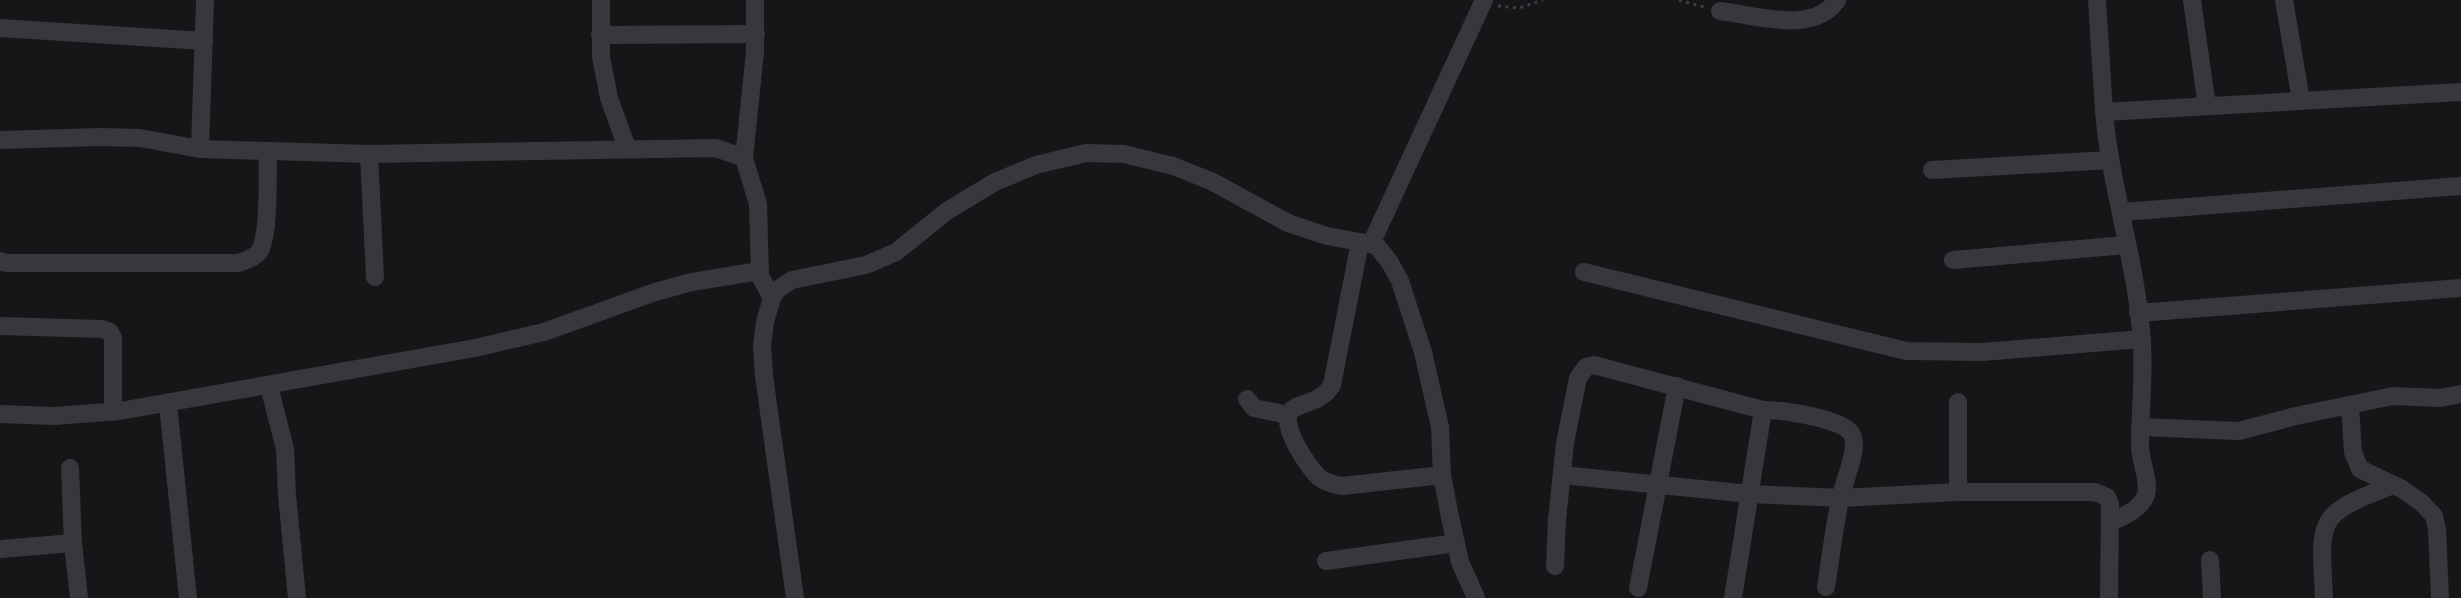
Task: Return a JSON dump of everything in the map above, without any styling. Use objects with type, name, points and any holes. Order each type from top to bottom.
[{"type":"street","points":[[200,148],[205,0]]},
{"type":"street","points":[[601,0],[600,35],[609,98],[627,148]]},
{"type":"street","points":[[755,0],[756,34],[744,158],[758,204],[759,271],[764,287],[771,298]]},
{"type":"street","points":[[1720,11],[1789,21],[1815,18],[1830,10],[1837,0]]},
{"type":"street","points":[[2097,0],[2103,112],[2142,339],[2140,452],[2146,495],[2135,510],[2110,522]]},
{"type":"street","points":[[2192,0],[2207,106]]},
{"type":"street","points":[[2284,0],[2301,100]]},
{"type":"street","points":[[1442,475],[1342,486],[1329,483],[1315,473],[1299,450],[1287,423],[1288,415],[1292,410],[1326,395],[1332,385],[1366,243],[1483,2]]},
{"type":"street","points":[[0,28],[204,41]]},
{"type":"street","points":[[600,35],[756,34]]},
{"type":"street","points":[[2103,112],[2461,92]]},
{"type":"street","points":[[0,140],[140,138],[200,148],[369,154],[716,148],[744,158]]},
{"type":"street","points":[[0,261],[6,263],[238,263],[247,260],[258,254],[264,239],[268,152]]},
{"type":"street","points":[[795,598],[764,376],[762,346],[771,298],[778,289],[792,280],[866,265],[896,252],[947,211],[995,182],[1036,165],[1086,153],[1124,154],[1173,166],[1211,181],[1288,223],[1327,236],[1376,245],[1389,261],[1400,281],[1423,352],[1440,427],[1442,475],[1460,562],[1476,598]]},
{"type":"street","points":[[369,154],[375,277]]},
{"type":"street","points":[[1932,170],[2110,160]]},
{"type":"street","points":[[2122,212],[2461,186]]},
{"type":"street","points":[[1953,260],[2126,245]]},
{"type":"street","points":[[0,414],[54,416],[113,412],[269,386],[510,341],[589,317],[655,292],[692,282],[759,271]]},
{"type":"street","points":[[1584,273],[1906,351],[1982,352],[2142,339]]},
{"type":"street","points":[[2138,313],[2461,288]]},
{"type":"street","points":[[0,326],[102,329],[110,332],[113,338],[113,412]]},
{"type":"street","points":[[1555,566],[1565,443],[1578,378],[1586,367],[1594,365],[1763,410],[1783,411],[1841,425],[1850,431],[1854,438],[1854,447],[1840,498],[1826,587]]},
{"type":"street","points":[[269,386],[285,449],[286,495],[297,598]]},
{"type":"street","points":[[1638,588],[1677,386]]},
{"type":"street","points":[[2140,427],[2239,431],[2296,416],[2393,396],[2440,398],[2461,394]]},
{"type":"street","points":[[1247,399],[1254,408],[1288,415]]},
{"type":"street","points":[[1958,402],[1958,492]]},
{"type":"street","points":[[168,404],[188,598]]},
{"type":"street","points":[[2350,406],[2353,452],[2360,469],[2393,485],[2422,503],[2434,516],[2437,529],[2440,598]]},
{"type":"street","points":[[1733,598],[1763,410]]},
{"type":"street","points":[[70,468],[73,543],[79,598]]},
{"type":"street","points":[[1562,475],[1750,494],[1840,498],[1958,492],[2095,492],[2107,497],[2110,504],[2109,598]]},
{"type":"street","points":[[2324,598],[2321,548],[2324,527],[2338,510],[2393,485]]},
{"type":"street","points":[[0,549],[73,543]]},
{"type":"street","points":[[1326,561],[1456,543]]},
{"type":"street","points":[[2210,560],[2212,598]]},
{"type":"path","points":[[1483,2],[1519,8],[1543,0]]},
{"type":"path","points":[[1679,0],[1720,11]]}]
